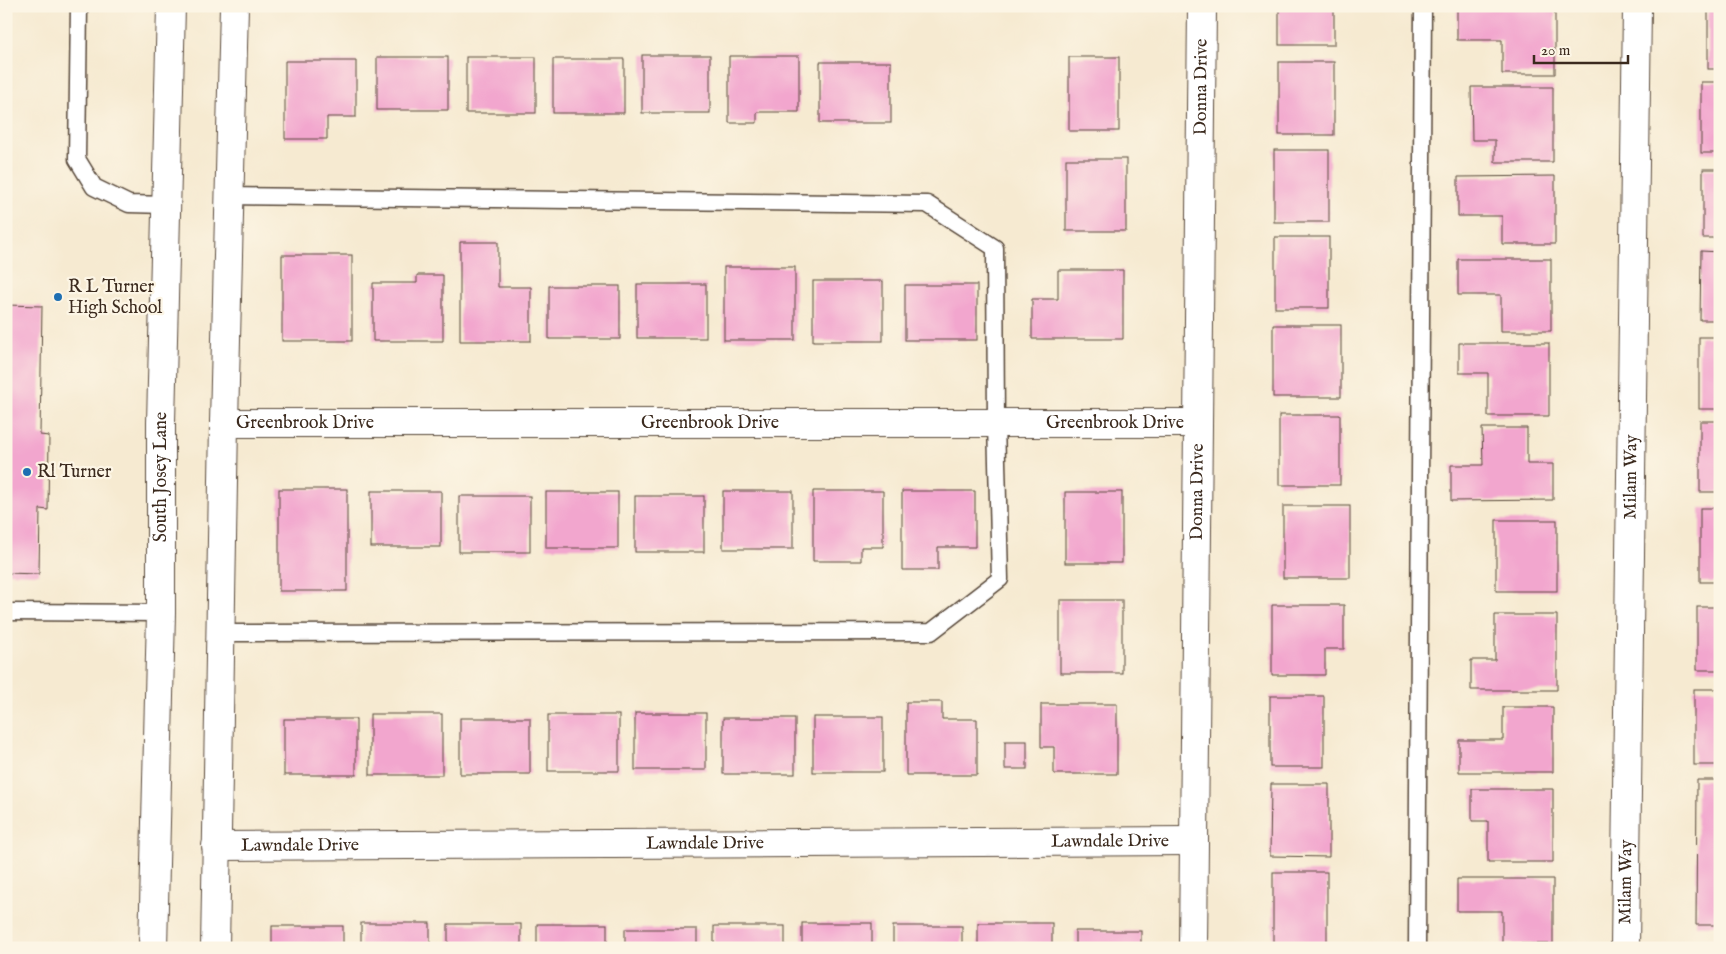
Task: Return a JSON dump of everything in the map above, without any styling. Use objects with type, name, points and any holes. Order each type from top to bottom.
[{"type":"street","name":"South Josey Lane","points":[[153,948],[161,612],[161,423],[171,6]]},
{"type":"street","points":[[215,948],[224,423],[234,6]]},
{"type":"street","name":"Donna Drive","points":[[1193,948],[1202,6]]},
{"type":"street","name":"Milam Way","points":[[1625,948],[1637,6]]},
{"type":"street","name":"Greenbrook Drive","points":[[224,423],[1198,423]]},
{"type":"street","name":"Lawndale Drive","points":[[216,846],[1193,841]]},
{"type":"lane","points":[[78,6],[77,159],[94,187],[129,204],[166,205]]},
{"type":"lane","points":[[1418,948],[1423,6]]},
{"type":"lane","points":[[220,633],[931,632],[1000,580],[996,423],[995,248],[927,204],[229,196]]},
{"type":"lane","points":[[6,612],[161,612]]},
{"type":"building","points":[[1279,6],[1334,6],[1334,45],[1279,45]]},
{"type":"building","points":[[1457,6],[1555,6],[1555,74],[1502,74],[1502,40],[1457,40]]},
{"type":"building","points":[[1708,6],[1720,6],[1720,69],[1708,69]]},
{"type":"building","points":[[642,55],[710,55],[710,113],[642,113]]},
{"type":"building","points":[[729,56],[799,56],[799,112],[757,112],[757,123],[729,123]]},
{"type":"building","points":[[377,57],[448,57],[448,110],[377,110]]},
{"type":"building","points":[[466,57],[536,57],[536,113],[466,113]]},
{"type":"building","points":[[1069,57],[1119,57],[1119,131],[1069,131]]},
{"type":"building","points":[[553,59],[624,59],[624,113],[553,113]]},
{"type":"building","points":[[285,61],[356,61],[356,117],[327,117],[327,139],[285,139]]},
{"type":"building","points":[[820,62],[891,62],[891,123],[820,123]]},
{"type":"building","points":[[1279,62],[1334,62],[1334,135],[1279,135]]},
{"type":"building","points":[[1701,82],[1720,82],[1720,153],[1701,153]]},
{"type":"building","points":[[1471,87],[1553,87],[1553,162],[1495,162],[1495,140],[1472,140]]},
{"type":"building","points":[[1274,150],[1329,150],[1329,222],[1274,222]]},
{"type":"building","points":[[1066,159],[1126,159],[1126,231],[1066,231]]},
{"type":"building","points":[[1703,169],[1720,169],[1720,238],[1703,238]]},
{"type":"building","points":[[1555,176],[1555,244],[1502,244],[1502,216],[1458,216],[1458,177]]},
{"type":"building","points":[[1275,237],[1329,237],[1329,308],[1275,308]]},
{"type":"building","points":[[460,242],[498,242],[498,287],[531,287],[531,341],[460,341]]},
{"type":"building","points":[[1701,251],[1720,252],[1720,320],[1700,320]]},
{"type":"building","points":[[282,255],[352,255],[352,341],[282,341]]},
{"type":"building","points":[[1458,259],[1551,259],[1551,331],[1501,331],[1501,295],[1458,295]]},
{"type":"building","points":[[724,267],[795,267],[795,340],[724,340]]},
{"type":"building","points":[[1058,270],[1123,270],[1123,339],[1032,339],[1032,299],[1058,299]]},
{"type":"building","points":[[417,275],[443,275],[443,341],[373,341],[373,283],[417,283]]},
{"type":"building","points":[[813,281],[883,281],[883,341],[813,341]]},
{"type":"building","points":[[637,284],[706,284],[706,338],[637,338]]},
{"type":"building","points":[[905,285],[977,285],[977,340],[905,340]]},
{"type":"building","points":[[549,286],[620,286],[620,339],[549,339]]},
{"type":"building","name":"Rl Turner","points":[[6,305],[42,306],[40,435],[49,436],[48,510],[40,509],[39,574],[6,573]]},
{"type":"building","points":[[1273,325],[1341,325],[1341,397],[1273,397]]},
{"type":"building","points":[[1699,337],[1720,337],[1720,409],[1699,409]]},
{"type":"building","points":[[1459,343],[1549,343],[1549,416],[1488,416],[1488,373],[1459,373]]},
{"type":"building","points":[[1279,415],[1340,415],[1340,485],[1279,485]]},
{"type":"building","points":[[1700,421],[1720,421],[1720,492],[1700,492]]},
{"type":"building","points":[[1482,428],[1527,428],[1527,464],[1553,464],[1553,500],[1451,501],[1451,465],[1483,465]]},
{"type":"building","points":[[279,489],[347,489],[347,591],[279,591]]},
{"type":"building","points":[[371,491],[441,491],[441,547],[371,547]]},
{"type":"building","points":[[723,491],[793,491],[793,549],[723,549]]},
{"type":"building","points":[[813,491],[883,491],[883,547],[861,547],[861,561],[813,561]]},
{"type":"building","points":[[902,491],[975,491],[975,547],[938,547],[938,570],[902,570]]},
{"type":"building","points":[[546,492],[618,492],[618,548],[546,548]]},
{"type":"building","points":[[1065,492],[1122,492],[1122,563],[1065,563]]},
{"type":"building","points":[[459,496],[530,496],[530,552],[459,552]]},
{"type":"building","points":[[635,496],[704,496],[704,552],[635,552]]},
{"type":"building","points":[[1283,506],[1350,506],[1350,578],[1283,578]]},
{"type":"building","points":[[1700,508],[1720,508],[1720,582],[1700,582]]},
{"type":"building","points":[[1496,520],[1557,520],[1557,591],[1496,591]]},
{"type":"building","points":[[1060,600],[1122,600],[1122,673],[1060,673]]},
{"type":"building","points":[[1272,605],[1344,605],[1344,649],[1325,649],[1325,675],[1272,675]]},
{"type":"building","points":[[1697,607],[1720,607],[1720,670],[1697,670]]},
{"type":"building","points":[[1495,615],[1557,615],[1557,690],[1471,690],[1471,660],[1495,660]]},
{"type":"building","points":[[1694,689],[1720,689],[1720,765],[1694,765]]},
{"type":"building","points":[[1270,696],[1324,696],[1324,767],[1270,767]]},
{"type":"building","points":[[906,702],[942,702],[942,719],[977,719],[977,775],[906,775]]},
{"type":"building","points":[[1041,704],[1117,704],[1117,774],[1054,774],[1054,747],[1041,747]]},
{"type":"building","points":[[1503,707],[1553,707],[1553,772],[1459,772],[1459,740],[1503,740]]},
{"type":"building","points":[[635,713],[706,713],[706,770],[635,770]]},
{"type":"building","points":[[370,714],[442,714],[442,775],[370,775]]},
{"type":"building","points":[[548,715],[619,715],[619,771],[548,771]]},
{"type":"building","points":[[813,717],[883,717],[883,772],[813,772]]},
{"type":"building","points":[[460,718],[530,718],[530,774],[460,774]]},
{"type":"building","points":[[723,718],[795,718],[795,774],[723,774]]},
{"type":"building","points":[[284,719],[356,719],[356,775],[284,775]]},
{"type":"building","points":[[1005,741],[1027,741],[1027,769],[1005,769]]},
{"type":"building","points":[[1697,780],[1720,780],[1720,925],[1696,925]]},
{"type":"building","points":[[1271,784],[1329,784],[1329,857],[1270,856]]},
{"type":"building","points":[[1472,789],[1553,789],[1553,862],[1488,862],[1488,821],[1472,821]]},
{"type":"building","points":[[1273,872],[1327,872],[1327,944],[1273,944]]},
{"type":"building","points":[[1457,879],[1553,879],[1553,944],[1502,944],[1502,911],[1457,911]]},
{"type":"building","points":[[361,923],[430,923],[430,948],[361,948]]},
{"type":"building","points":[[802,923],[872,923],[872,948],[802,948]]},
{"type":"building","points":[[978,923],[1052,923],[1052,948],[978,948]]},
{"type":"building","points":[[448,924],[521,924],[521,948],[448,948]]},
{"type":"building","points":[[537,924],[607,924],[607,948],[537,948]]},
{"type":"building","points":[[272,926],[343,926],[343,948],[272,948]]},
{"type":"building","points":[[714,926],[785,926],[785,948],[714,948]]},
{"type":"building","points":[[893,926],[962,926],[962,948],[893,948]]},
{"type":"building","points":[[625,929],[697,929],[697,948],[625,948]]},
{"type":"building","points":[[1075,931],[1141,931],[1141,948],[1075,948]]},
{"type":"place","name":"R L Turner High School","points":[[58,297]]},
{"type":"place","name":"Rl Turner","points":[[27,472]]}]
